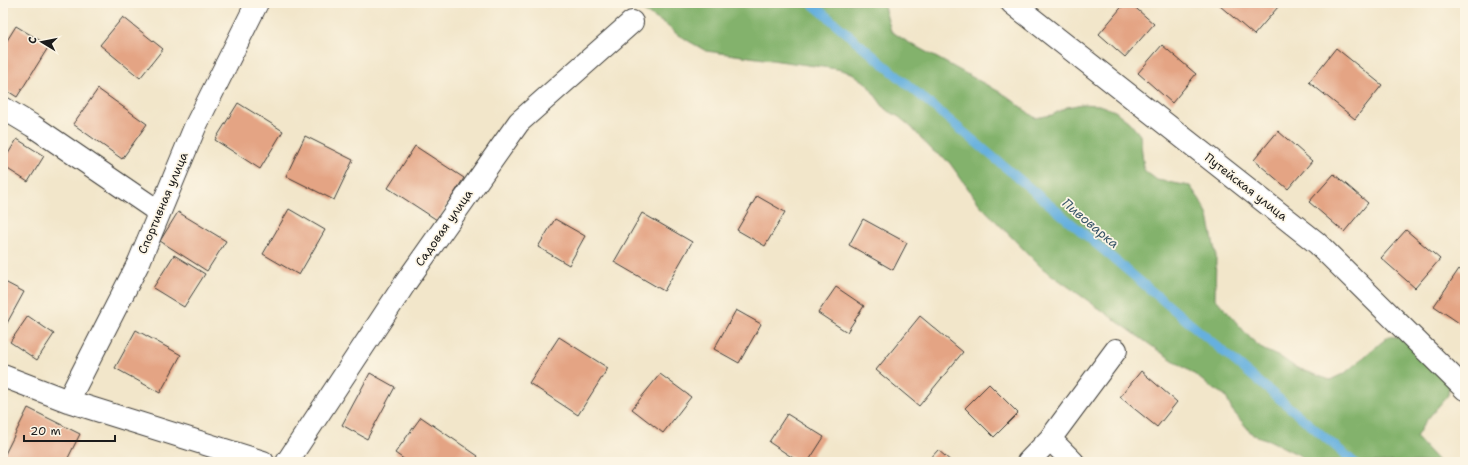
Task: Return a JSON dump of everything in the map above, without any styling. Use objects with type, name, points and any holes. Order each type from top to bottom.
[{"type":"street","name":"Спортивная улица","points":[[68,401],[139,262],[195,127],[257,3]]},
{"type":"street","name":"Путейская улица","points":[[1012,3],[1317,243],[1465,389]]},
{"type":"street","name":"Садовая улица","points":[[287,462],[406,282],[519,122],[632,22]]},
{"type":"street","points":[[3,108],[33,126],[159,212]]},
{"type":"street","points":[[1028,462],[1050,439],[1116,350]]},
{"type":"street","points":[[3,376],[68,401],[262,462]]},
{"type":"street","points":[[1050,439],[1073,462]]},
{"type":"green space","points":[[630,3],[883,3],[891,31],[906,41],[1007,96],[1035,118],[1052,115],[1067,107],[1082,104],[1099,105],[1115,111],[1129,122],[1140,135],[1144,170],[1157,180],[1190,186],[1200,200],[1208,216],[1216,256],[1215,298],[1251,339],[1264,350],[1282,358],[1295,367],[1330,380],[1345,373],[1389,336],[1421,341],[1450,378],[1448,395],[1425,422],[1416,437],[1439,462],[1307,462],[1299,455],[1269,440],[1253,435],[1232,410],[1225,395],[1210,387],[1197,376],[1156,349],[1042,268],[980,205],[949,162],[933,151],[911,127],[899,117],[885,109],[866,83],[852,73],[837,69],[706,51],[678,35],[665,24]]},
{"type":"building","points":[[1125,3],[1130,3],[1154,24],[1125,57],[1099,34]]},
{"type":"building","points":[[1222,3],[1274,3],[1278,7],[1254,35],[1220,6]]},
{"type":"building","points":[[123,17],[163,49],[140,78],[100,45]]},
{"type":"building","points":[[16,26],[49,46],[17,97],[3,88],[3,47]]},
{"type":"building","points":[[1162,45],[1196,74],[1172,103],[1138,73]]},
{"type":"building","points":[[1336,48],[1382,85],[1355,119],[1309,82]]},
{"type":"building","points":[[98,89],[147,124],[122,159],[73,124]]},
{"type":"building","points":[[238,103],[283,131],[260,169],[215,140]]},
{"type":"building","points":[[1278,131],[1312,161],[1288,189],[1254,160]]},
{"type":"building","points":[[305,136],[353,160],[334,200],[286,176]]},
{"type":"building","points":[[17,139],[44,156],[28,182],[3,166],[3,162]]},
{"type":"building","points":[[415,146],[464,178],[437,220],[388,188]]},
{"type":"building","points":[[1334,174],[1368,203],[1344,232],[1309,202]]},
{"type":"building","points":[[757,196],[785,212],[765,246],[737,230]]},
{"type":"building","points":[[289,209],[325,230],[299,275],[263,254]]},
{"type":"building","points":[[178,212],[226,241],[207,271],[160,241]]},
{"type":"building","points":[[642,213],[692,242],[664,291],[614,262]]},
{"type":"building","points":[[555,219],[585,236],[569,265],[538,247]]},
{"type":"building","points":[[863,219],[907,243],[893,270],[849,245]]},
{"type":"building","points":[[1406,230],[1440,259],[1415,288],[1381,258]]},
{"type":"building","points":[[174,255],[205,274],[184,307],[153,288]]},
{"type":"building","points":[[1459,269],[1465,274],[1465,327],[1434,306]]},
{"type":"building","points":[[3,281],[24,292],[6,325],[3,323]]},
{"type":"building","points":[[836,287],[864,306],[847,332],[818,313]]},
{"type":"building","points":[[736,310],[761,324],[739,363],[714,349]]},
{"type":"building","points":[[28,316],[54,334],[37,360],[10,342]]},
{"type":"building","points":[[920,316],[963,352],[919,406],[876,370]]},
{"type":"building","points":[[136,330],[181,355],[160,393],[115,368]]},
{"type":"building","points":[[559,337],[608,368],[578,415],[529,383]]},
{"type":"building","points":[[1141,371],[1177,402],[1157,427],[1120,397]]},
{"type":"building","points":[[370,373],[395,387],[367,439],[342,425]]},
{"type":"building","points":[[660,374],[691,397],[663,433],[632,409]]},
{"type":"building","points":[[989,384],[1018,413],[994,437],[965,408]]},
{"type":"building","points":[[28,408],[80,434],[66,462],[3,462],[3,458]]},
{"type":"building","points":[[787,414],[824,437],[808,462],[799,462],[769,442]]},
{"type":"building","points":[[421,417],[478,456],[474,462],[408,462],[395,453]]},
{"type":"building","points":[[938,450],[952,462],[927,462]]},
{"type":"waterway","name":"Пивоварка","points":[[811,3],[1354,462]]}]
